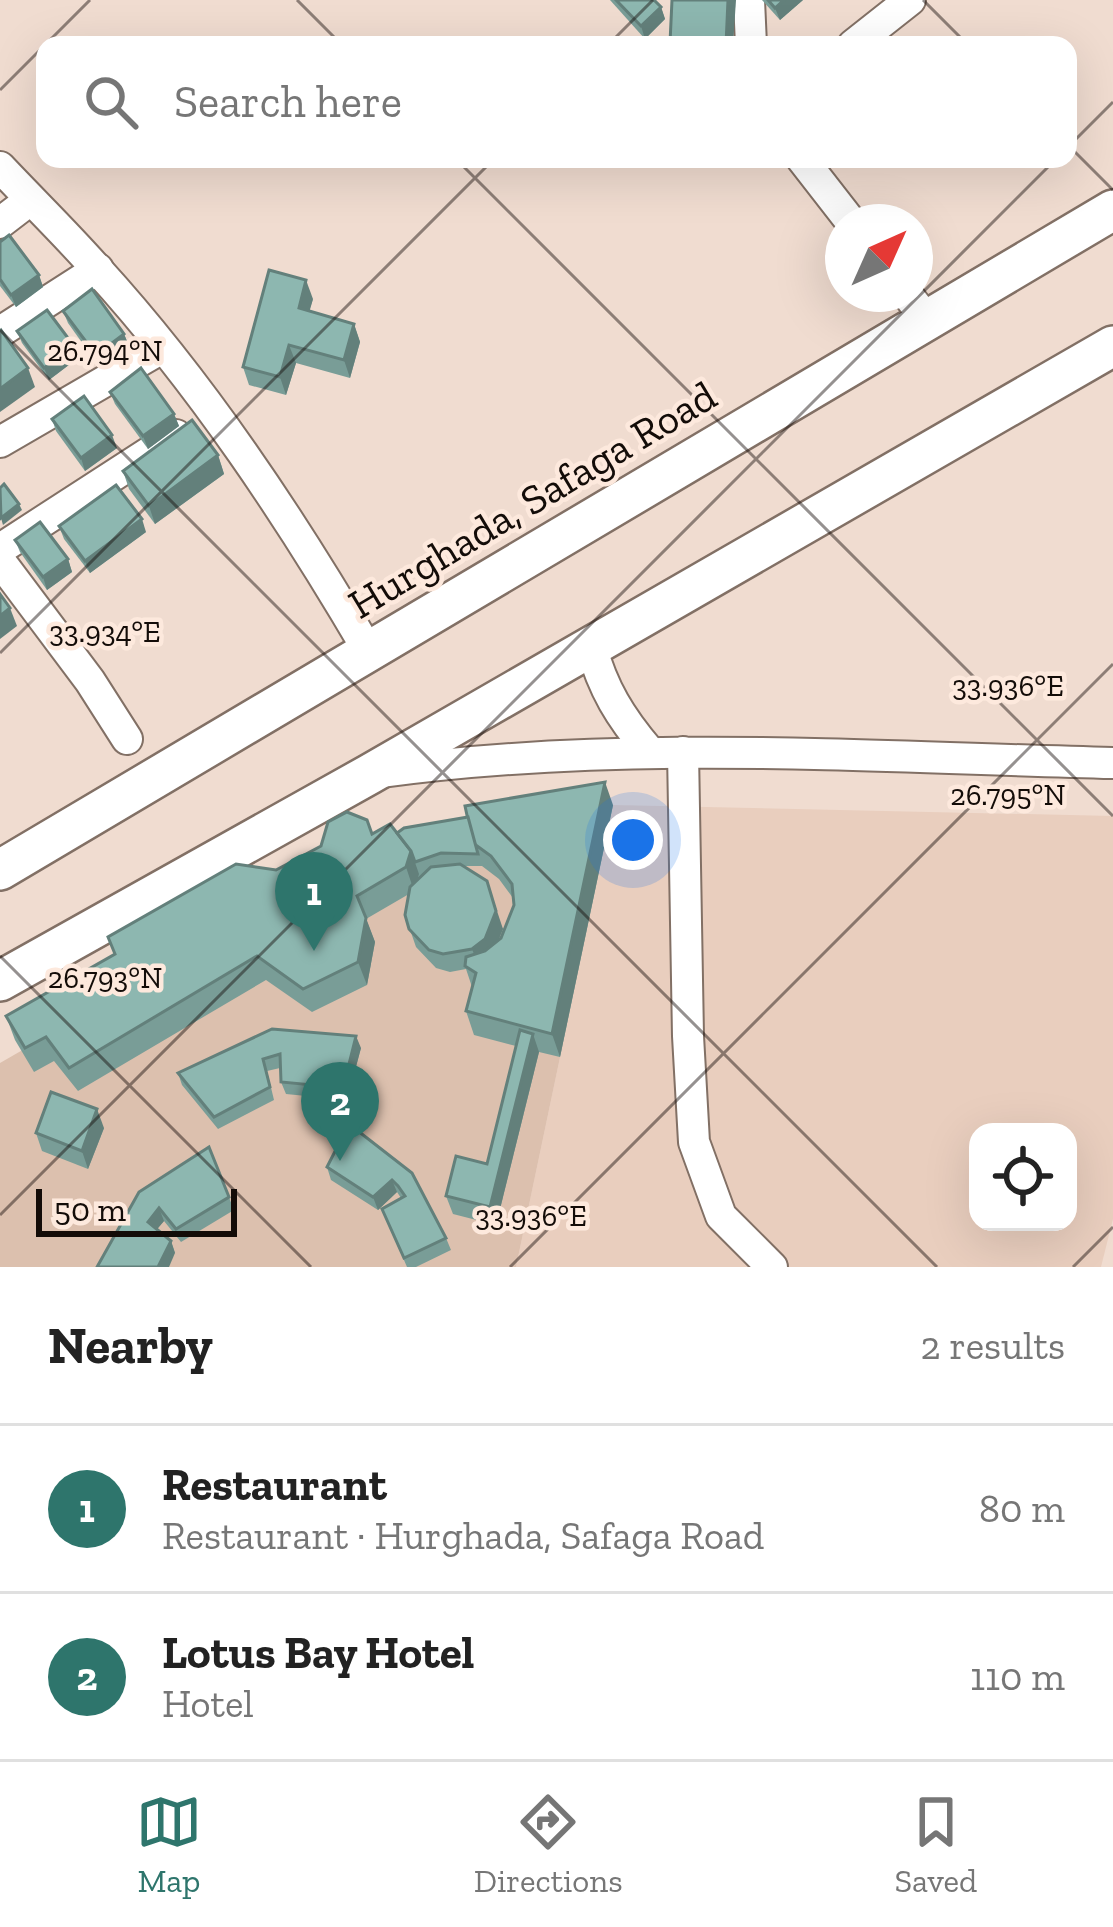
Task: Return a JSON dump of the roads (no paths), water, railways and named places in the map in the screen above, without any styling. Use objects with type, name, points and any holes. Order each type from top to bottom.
[{"type":"main road","name":"Hurghada, Safaga Road","points":[[933,299],[1113,210]]},
{"type":"main road","name":"Hurghada, Safaga Road","points":[[0,870],[369,652],[909,312]]},
{"type":"main road","points":[[0,981],[1113,346]]},
{"type":"street","points":[[749,0],[751,36]]},
{"type":"street","points":[[864,36],[910,0]]},
{"type":"street","points":[[0,167],[98,269],[163,348],[299,539],[369,652]]},
{"type":"street","points":[[809,168],[837,204]]},
{"type":"street","points":[[0,223],[30,200]]},
{"type":"street","points":[[0,332],[98,269]]},
{"type":"street","points":[[0,442],[163,348]]},
{"type":"street","points":[[0,549],[211,412]]},
{"type":"street","points":[[0,561],[127,739]]},
{"type":"street","points":[[590,646],[615,710],[649,751]]},
{"type":"street","points":[[370,773],[470,760],[649,751],[1113,764]]},
{"type":"street","points":[[683,752],[694,1142],[721,1216],[772,1267]]},
{"type":"place","name":"Restaurant","points":[[314,951]]},
{"type":"place","name":"Lotus Bay Hotel","points":[[340,1161]]}]
